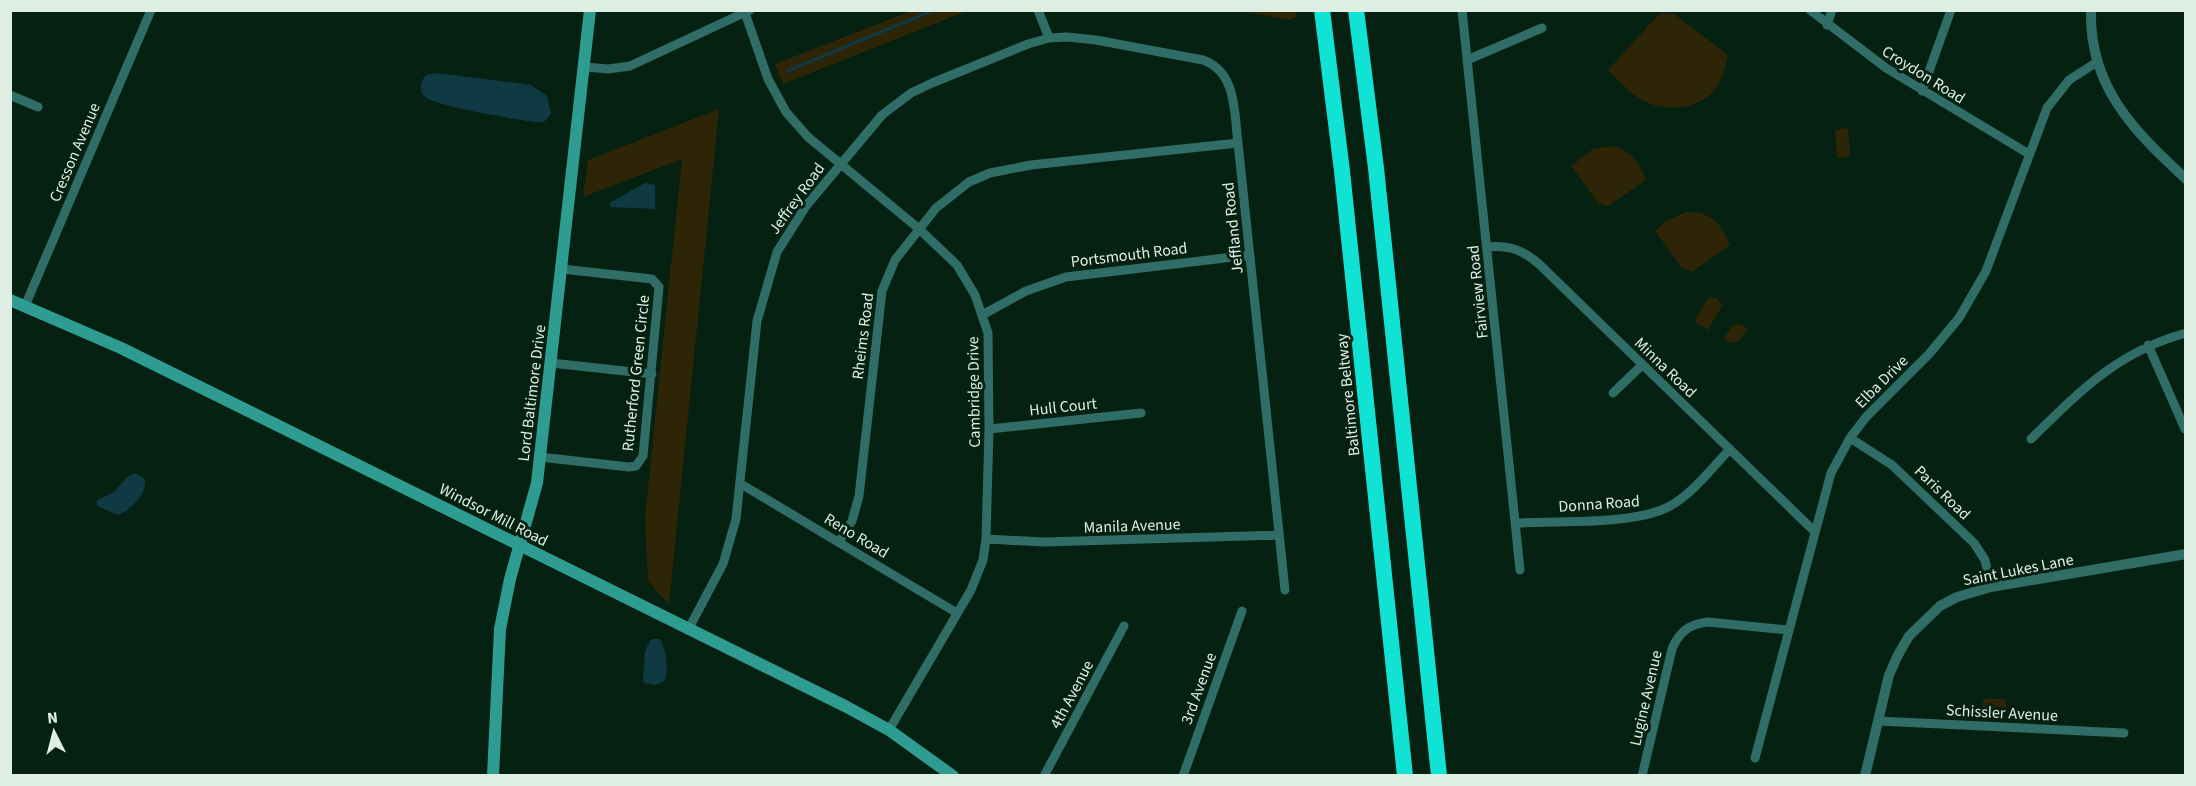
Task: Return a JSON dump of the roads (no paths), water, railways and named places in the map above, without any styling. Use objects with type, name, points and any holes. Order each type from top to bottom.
[{"type":"highway","name":"Baltimore Beltway","points":[[1322,10],[1342,171],[1405,776]]},
{"type":"highway","points":[[1356,10],[1377,180],[1439,776]]},
{"type":"main road","name":"Lord Baltimore Drive","points":[[493,776],[500,629],[519,546],[532,507],[540,457],[590,10]]},
{"type":"main road","name":"Windsor Mill Road","points":[[10,300],[121,348],[889,730],[953,776]]},
{"type":"street","name":"Cresson Avenue","points":[[25,306],[151,10]]},
{"type":"street","points":[[1038,10],[1049,38]]},
{"type":"street","name":"Fairview Road","points":[[1462,10],[1520,570]]},
{"type":"street","name":"Croydon Road","points":[[1810,10],[1827,25],[1922,91],[2029,154]]},
{"type":"street","points":[[1827,25],[1832,10]]},
{"type":"street","points":[[1922,91],[1951,10]]},
{"type":"street","points":[[2091,10],[2097,62],[2115,104],[2131,125],[2186,179]]},
{"type":"street","points":[[585,67],[608,69],[630,66],[746,11]]},
{"type":"street","name":"Cambridge Drive","points":[[746,11],[768,79],[786,112],[808,137],[918,228],[957,265],[984,314],[990,354],[989,429],[986,539],[979,574],[889,730]]},
{"type":"street","points":[[1467,60],[1542,28]]},
{"type":"street","name":"Jeffland Road","points":[[1049,38],[1096,40],[1213,64],[1221,70],[1230,86],[1285,590]]},
{"type":"street","name":"Jeffrey Road","points":[[688,630],[723,564],[736,519],[757,321],[768,275],[789,230],[840,162],[882,115],[911,93],[1017,48],[1049,38]]},
{"type":"street","name":"Elba Drive","points":[[1755,758],[1831,473],[1850,438],[1876,404],[1929,354],[1965,308],[1986,272],[2029,154],[2057,92],[2079,71],[2097,62]]},
{"type":"street","points":[[10,95],[38,107]]},
{"type":"street","name":"Rheims Road","points":[[839,542],[852,520],[859,496],[882,291],[895,260],[918,228],[950,195],[969,182],[1000,170],[1238,143]]},
{"type":"street","name":"Minna Road","points":[[1487,247],[1511,247],[1529,255],[1814,531]]},
{"type":"street","name":"Portsmouth Road","points":[[984,314],[1026,291],[1066,277],[1250,255]]},
{"type":"street","name":"Rutherford Green Circle","points":[[540,457],[636,466],[642,456],[659,294],[656,282],[652,279],[562,269]]},
{"type":"street","points":[[2031,439],[2099,374],[2148,345],[2186,333]]},
{"type":"street","points":[[2148,345],[2185,429]]},
{"type":"street","points":[[552,363],[651,374]]},
{"type":"street","points":[[1612,393],[1642,365]]},
{"type":"street","name":"Hull Court","points":[[989,429],[1141,413]]},
{"type":"street","name":"Paris Road","points":[[1850,438],[1892,465],[1974,543],[1985,560],[1991,587]]},
{"type":"street","name":"Donna Road","points":[[1516,523],[1650,515],[1673,505],[1684,496],[1730,449]]},
{"type":"street","name":"Reno Road","points":[[741,484],[957,613]]},
{"type":"street","name":"Manila Avenue","points":[[986,539],[1044,542],[1279,535]]},
{"type":"street","name":"Saint Lukes Lane","points":[[1865,776],[1889,675],[1909,636],[1940,606],[1957,597],[1991,587],[2186,554]]},
{"type":"street","name":"3rd Avenue","points":[[1183,776],[1242,611]]},
{"type":"street","name":"Lugine Avenue","points":[[1642,776],[1672,648],[1683,631],[1698,623],[1708,622],[1788,630]]},
{"type":"street","name":"4th Avenue","points":[[1044,776],[1124,626]]},
{"type":"street","name":"Schissler Avenue","points":[[1878,721],[2124,733]]},
{"type":"water","points":[[436,73],[531,85],[547,96],[551,114],[544,122],[536,122],[477,112],[431,100],[422,93],[421,85],[426,75]]},
{"type":"water","points":[[645,183],[655,185],[655,209],[611,207],[609,203]]},
{"type":"water","points":[[135,473],[145,479],[145,485],[141,496],[133,505],[118,515],[97,506],[97,500],[114,492],[128,476]]},
{"type":"water","points":[[651,639],[660,639],[666,660],[665,681],[655,685],[644,683],[643,679],[645,651]]},
{"type":"waterway","points":[[787,71],[934,10]]}]
